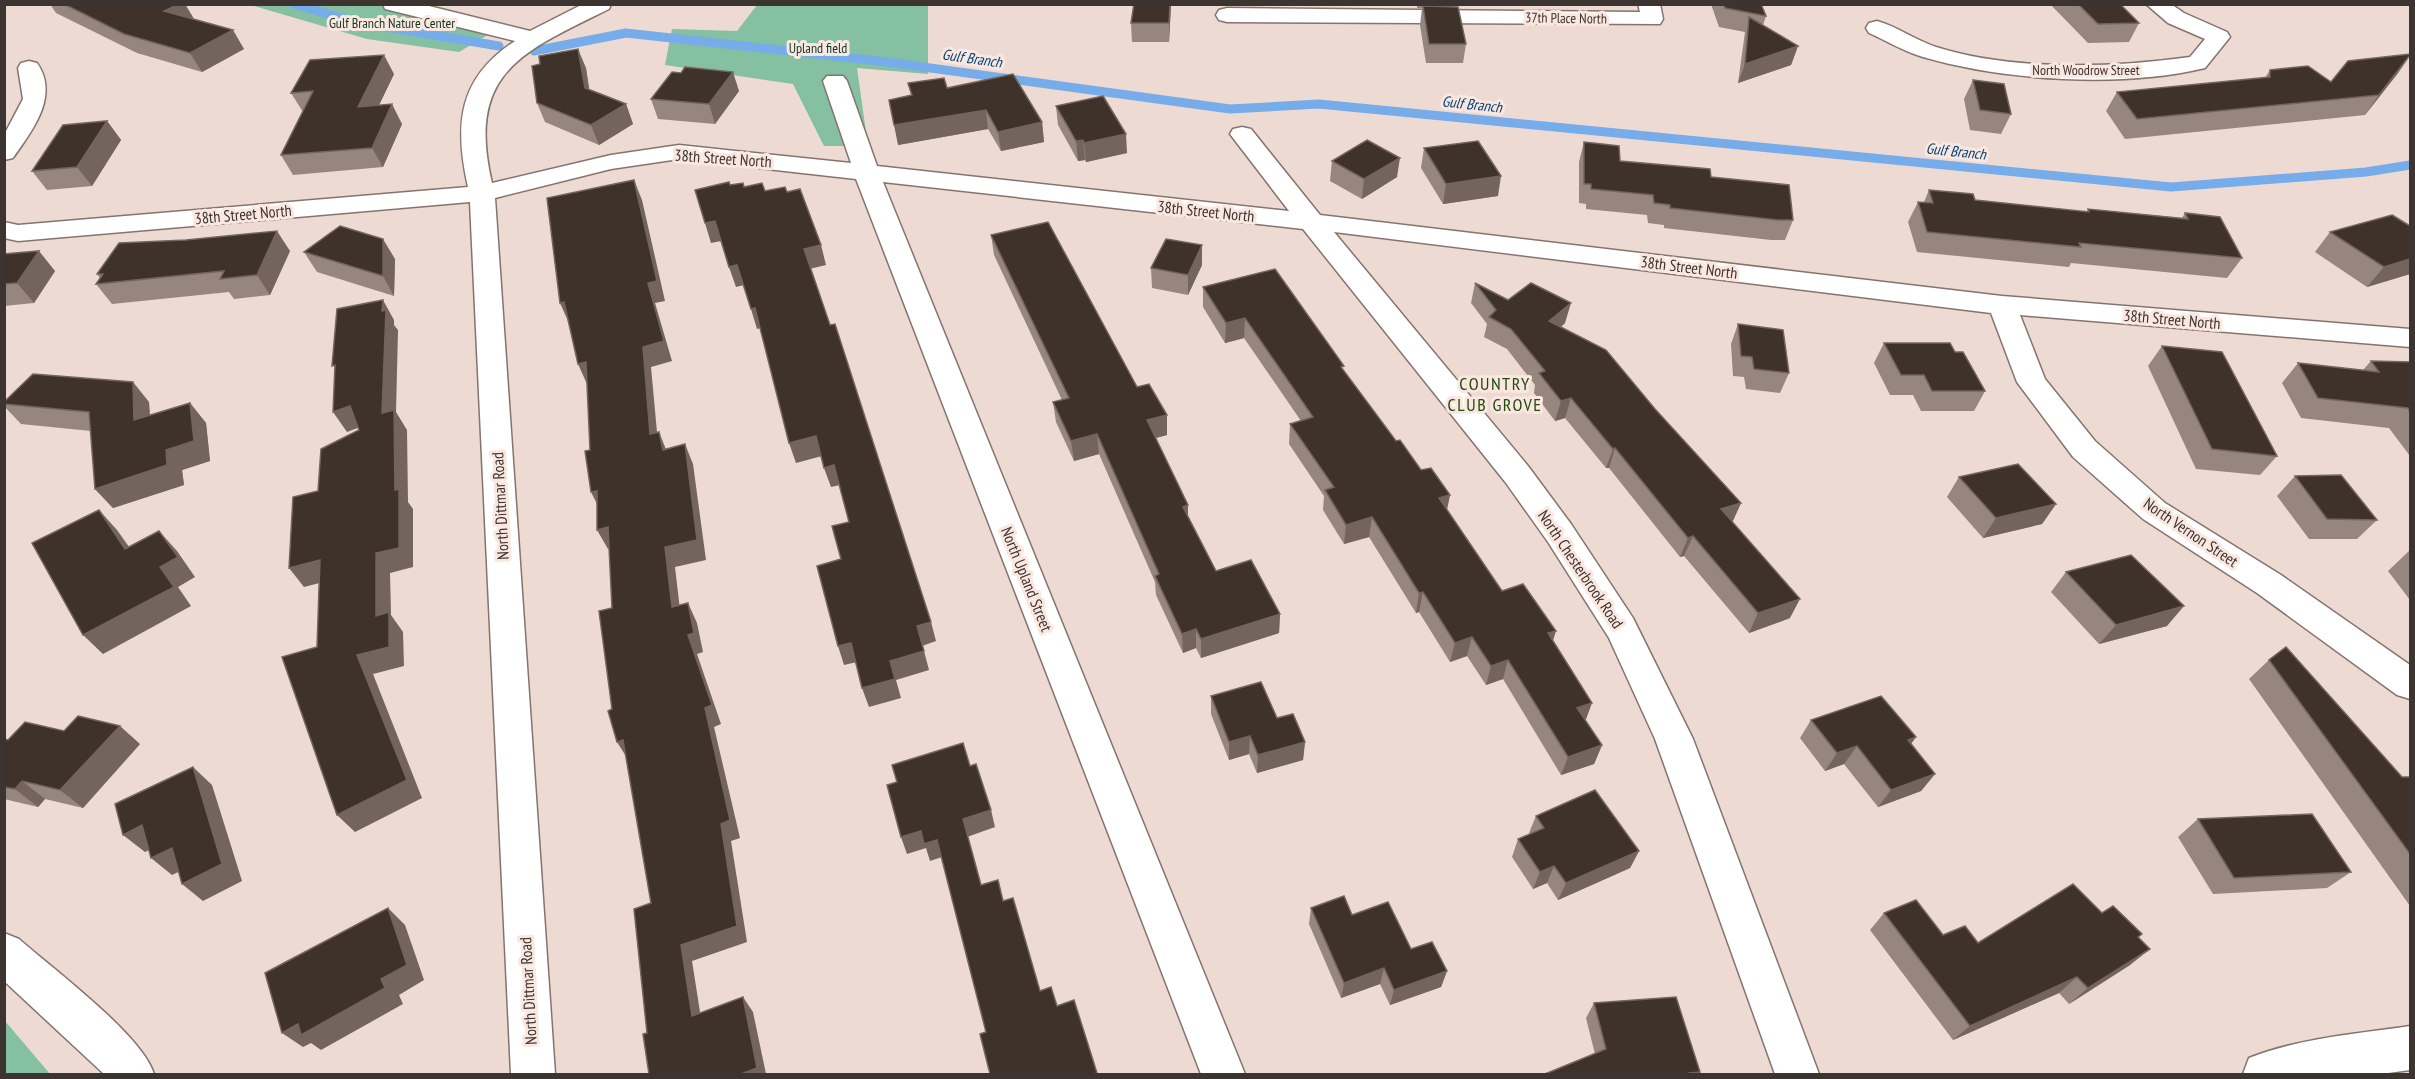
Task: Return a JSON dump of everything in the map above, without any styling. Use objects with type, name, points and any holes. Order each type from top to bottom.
[{"type":"street","points":[[393,4],[534,39]]},
{"type":"street","name":"North Dittmar Road","points":[[533,1074],[482,193],[471,134],[480,89],[503,58],[601,4]]},
{"type":"street","name":"North Woodrow Street","points":[[1877,28],[1929,51],[2013,69],[2100,72],[2148,70],[2197,63],[2219,37],[2176,18],[2156,4]]},
{"type":"street","points":[[1222,37],[1228,10]]},
{"type":"street","name":"37th Place North","points":[[1228,10],[1651,12]]},
{"type":"street","points":[[4,153],[21,130],[35,99],[28,68]]},
{"type":"street","name":"North Upland Street","points":[[835,81],[867,174],[1223,1074]]},
{"type":"street","name":"North Chesterbrook Road","points":[[1242,134],[1566,541],[1627,639],[1653,690],[1696,794],[1797,1074]]},
{"type":"street","name":"38th Street North","points":[[4,230],[29,232],[482,193],[611,162],[679,152],[1314,222],[2002,305],[2410,338]]},
{"type":"street","name":"North Vernon Street","points":[[2002,305],[2032,382],[2084,449],[2154,511],[2269,584],[2410,684]]},
{"type":"street","points":[[4,953],[112,1050],[132,1074]]},
{"type":"street","points":[[2265,1074],[2313,1063],[2410,1048]]},
{"type":"green space","name":"Gulf Branch Nature Center","points":[[251,5],[394,5],[496,30],[459,52],[367,39]]},
{"type":"green space","name":"Upland field","points":[[757,5],[928,5],[928,74],[857,68],[868,146],[824,146],[793,84],[665,65],[672,29],[737,31]]},
{"type":"green space","points":[[5,1021],[50,1074],[5,1074]]},
{"type":"building","points":[[64,4],[179,4],[164,11],[233,30],[190,53],[124,34]]},
{"type":"building","points":[[1134,4],[1170,4],[1169,23],[1131,23]]},
{"type":"building","points":[[1724,4],[1761,4],[1766,16],[1725,8]]},
{"type":"building","points":[[2078,4],[2120,4],[2139,23],[2098,24]]},
{"type":"building","points":[[1423,6],[1458,7],[1466,44],[1429,44]]},
{"type":"building","points":[[1749,17],[1798,46],[1745,64]]},
{"type":"building","points":[[578,49],[585,88],[626,104],[591,125],[537,103],[532,66],[540,64],[539,56]]},
{"type":"building","points":[[2410,54],[2379,95],[2137,119],[2117,92],[2270,77],[2270,70],[2308,66],[2331,82],[2348,61]]},
{"type":"building","points":[[384,55],[358,107],[392,104],[372,148],[281,155],[313,91],[291,93],[310,60]]},
{"type":"building","points":[[685,67],[733,72],[709,104],[651,99],[672,72],[681,73]]},
{"type":"building","points":[[1013,74],[1042,122],[998,132],[986,110],[894,125],[889,100],[912,95],[908,83],[944,78],[947,88]]},
{"type":"building","points":[[1973,80],[2004,84],[2011,114],[1980,110]]},
{"type":"building","points":[[1103,96],[1126,134],[1084,143],[1083,140],[1076,141],[1056,106]]},
{"type":"building","points":[[107,121],[77,167],[32,171],[63,125]]},
{"type":"building","points":[[1367,140],[1400,158],[1364,179],[1332,161]]},
{"type":"building","points":[[1478,141],[1501,176],[1446,184],[1424,148]]},
{"type":"building","points":[[1584,142],[1619,146],[1620,161],[1710,169],[1711,177],[1789,185],[1793,220],[1670,208],[1670,205],[1654,203],[1653,195],[1591,189],[1591,184],[1584,184]]},
{"type":"building","points":[[634,180],[657,281],[648,283],[664,341],[643,347],[650,434],[659,432],[663,450],[685,444],[697,540],[665,547],[672,607],[688,603],[694,633],[688,635],[712,705],[705,708],[730,820],[721,824],[737,926],[681,945],[692,1016],[743,997],[757,1068],[741,1074],[649,1074],[643,1034],[647,1033],[634,909],[651,903],[623,740],[617,742],[608,711],[612,709],[599,611],[612,608],[608,527],[597,530],[597,491],[591,492],[585,451],[590,450],[586,362],[578,364],[564,302],[560,303],[547,198]]},
{"type":"building","points":[[729,182],[730,185],[743,183],[744,187],[762,183],[765,191],[785,187],[787,192],[800,189],[821,245],[804,249],[830,325],[835,324],[931,622],[917,626],[924,651],[890,661],[895,679],[862,688],[851,643],[838,646],[817,566],[841,559],[832,526],[849,522],[834,465],[824,468],[816,436],[789,443],[755,308],[751,309],[737,265],[729,267],[715,221],[705,223],[695,190]]},
{"type":"building","points":[[1929,190],[1973,194],[1975,200],[2089,212],[2088,209],[2188,219],[2185,213],[2220,217],[2242,258],[2079,243],[2081,247],[1927,232],[1918,202],[1933,203]]},
{"type":"building","points":[[2392,215],[2410,226],[2410,259],[2384,267],[2330,232]]},
{"type":"building","points":[[1048,222],[1137,387],[1149,384],[1167,415],[1147,420],[1188,505],[1183,507],[1216,571],[1251,560],[1280,614],[1201,639],[1196,629],[1182,634],[1155,576],[1159,574],[1097,434],[1071,441],[1053,402],[1069,398],[991,235]]},
{"type":"building","points":[[340,226],[383,239],[383,276],[304,252]]},
{"type":"building","points":[[277,231],[257,275],[220,279],[224,271],[96,284],[103,274],[97,274],[119,243],[186,240]]},
{"type":"building","points":[[1166,239],[1202,245],[1188,275],[1151,268]]},
{"type":"building","points":[[39,251],[17,283],[4,284],[4,254]]},
{"type":"building","points":[[1275,269],[1344,366],[1341,367],[1396,441],[1400,440],[1421,470],[1431,468],[1450,495],[1439,498],[1502,591],[1523,584],[1556,631],[1548,633],[1592,703],[1577,708],[1602,745],[1568,757],[1508,660],[1491,666],[1472,637],[1455,643],[1423,592],[1419,593],[1372,517],[1346,525],[1325,490],[1334,487],[1290,424],[1313,417],[1245,318],[1226,323],[1203,287]]},
{"type":"building","points":[[1475,283],[1508,300],[1531,283],[1571,303],[1549,321],[1606,350],[1655,409],[1741,503],[1721,509],[1800,599],[1758,613],[1693,536],[1688,538],[1571,398],[1561,401],[1539,373],[1545,371],[1511,329],[1489,317],[1496,310]]},
{"type":"building","points":[[383,300],[382,311],[386,310],[382,413],[394,410],[395,490],[399,489],[399,548],[376,553],[376,616],[389,612],[389,647],[357,655],[407,780],[337,815],[282,657],[317,647],[320,560],[289,568],[293,497],[318,491],[321,449],[359,430],[350,406],[333,412],[335,365],[332,366],[337,309]]},
{"type":"building","points":[[1738,324],[1783,330],[1789,373],[1754,369],[1752,357],[1741,356]]},
{"type":"building","points":[[1884,343],[1950,343],[1955,352],[1963,352],[1985,391],[1932,391],[1924,375],[1901,375]]},
{"type":"building","points":[[2162,346],[2222,352],[2277,456],[2212,449]]},
{"type":"building","points":[[2371,361],[2410,362],[2410,412],[2408,408],[2318,398],[2298,363],[2379,372]]},
{"type":"building","points":[[33,374],[133,382],[134,420],[190,403],[194,441],[166,450],[167,465],[95,489],[89,412],[4,404]]},
{"type":"building","points":[[2018,464],[2056,504],[1996,518],[1959,477]]},
{"type":"building","points":[[2341,475],[2377,520],[2327,519],[2295,476]]},
{"type":"building","points":[[99,510],[125,549],[159,531],[178,557],[160,567],[174,587],[83,635],[32,543]]},
{"type":"building","points":[[2131,555],[2184,606],[2116,625],[2066,572]]},
{"type":"building","points":[[2286,647],[2402,777],[2410,777],[2410,854],[2269,660]]},
{"type":"building","points":[[1261,682],[1277,718],[1293,714],[1305,742],[1258,755],[1250,736],[1229,742],[1211,696]]},
{"type":"building","points":[[1881,696],[1916,737],[1908,740],[1935,774],[1891,790],[1857,746],[1837,753],[1811,720]]},
{"type":"building","points":[[78,716],[120,726],[60,790],[22,781],[15,789],[4,787],[4,739],[8,740],[25,722],[64,731]]},
{"type":"building","points":[[963,743],[970,766],[976,764],[991,810],[963,819],[981,885],[998,880],[1003,901],[1013,898],[1040,991],[1051,987],[1057,1006],[1074,1000],[1097,1073],[990,1074],[980,1034],[986,1032],[937,840],[924,844],[921,831],[901,837],[887,785],[897,782],[892,765]]},
{"type":"building","points":[[193,767],[222,864],[182,884],[172,848],[151,858],[142,825],[123,835],[115,804]]},
{"type":"building","points":[[1595,790],[1639,851],[1566,883],[1554,866],[1540,872],[1518,839],[1544,828],[1536,816]]},
{"type":"building","points":[[2312,814],[2351,872],[2234,878],[2198,819]]},
{"type":"building","points":[[2073,884],[2102,913],[2113,906],[2142,934],[2138,937],[2150,949],[2088,988],[2077,977],[1970,1026],[1884,913],[1916,900],[1943,935],[1965,926],[1978,943]]},
{"type":"building","points":[[1344,896],[1352,915],[1388,902],[1411,949],[1432,942],[1447,971],[1394,990],[1384,968],[1344,983],[1311,908]]},
{"type":"building","points":[[388,908],[407,965],[381,979],[385,988],[301,1035],[298,1024],[282,1033],[265,973]]},
{"type":"building","points":[[1676,997],[1700,1072],[1690,1074],[1545,1074],[1606,1049],[1594,1003]]},
{"type":"waterway","name":"Gulf Branch","points":[[294,4],[355,22],[499,46]]},
{"type":"waterway","name":"Gulf Branch","points":[[534,51],[626,33],[879,61],[1230,109],[1319,104],[2171,187],[2366,172],[2410,165]]},
{"type":"district","name":"COUNTRY CLUB GROVE","points":[[1495,394]]}]
